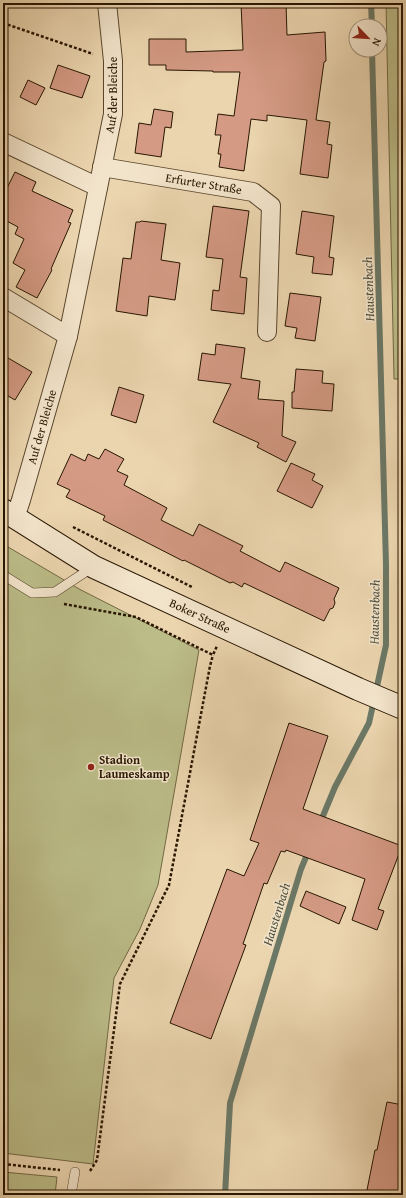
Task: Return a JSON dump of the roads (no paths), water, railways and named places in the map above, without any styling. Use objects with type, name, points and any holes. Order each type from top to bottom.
[{"type":"main road","name":"Boker Straße","points":[[9,514],[94,567],[400,707]]},
{"type":"street","name":"Auf der Bleiche","points":[[9,514],[21,500],[68,336],[113,114],[113,60],[107,3]]},
{"type":"street","points":[[3,142],[98,187]]},
{"type":"street","name":"Erfurter Straße","points":[[102,167],[254,192],[271,206],[267,332]]},
{"type":"street","points":[[3,297],[68,336]]},
{"type":"lane","points":[[3,574],[32,592],[55,592],[94,567]]},
{"type":"lane","points":[[71,1195],[75,1172]]},
{"type":"waterway","name":"Haustenbach","points":[[371,3],[372,18]]},
{"type":"waterway","name":"Haustenbach","points":[[320,823],[335,787],[369,723],[386,645],[386,564],[372,58]]},
{"type":"waterway","name":"Haustenbach","points":[[225,1195],[230,1103],[301,869],[309,850]]},
{"type":"place","name":"Stadion Laumeskamp","points":[[91,767]]}]
